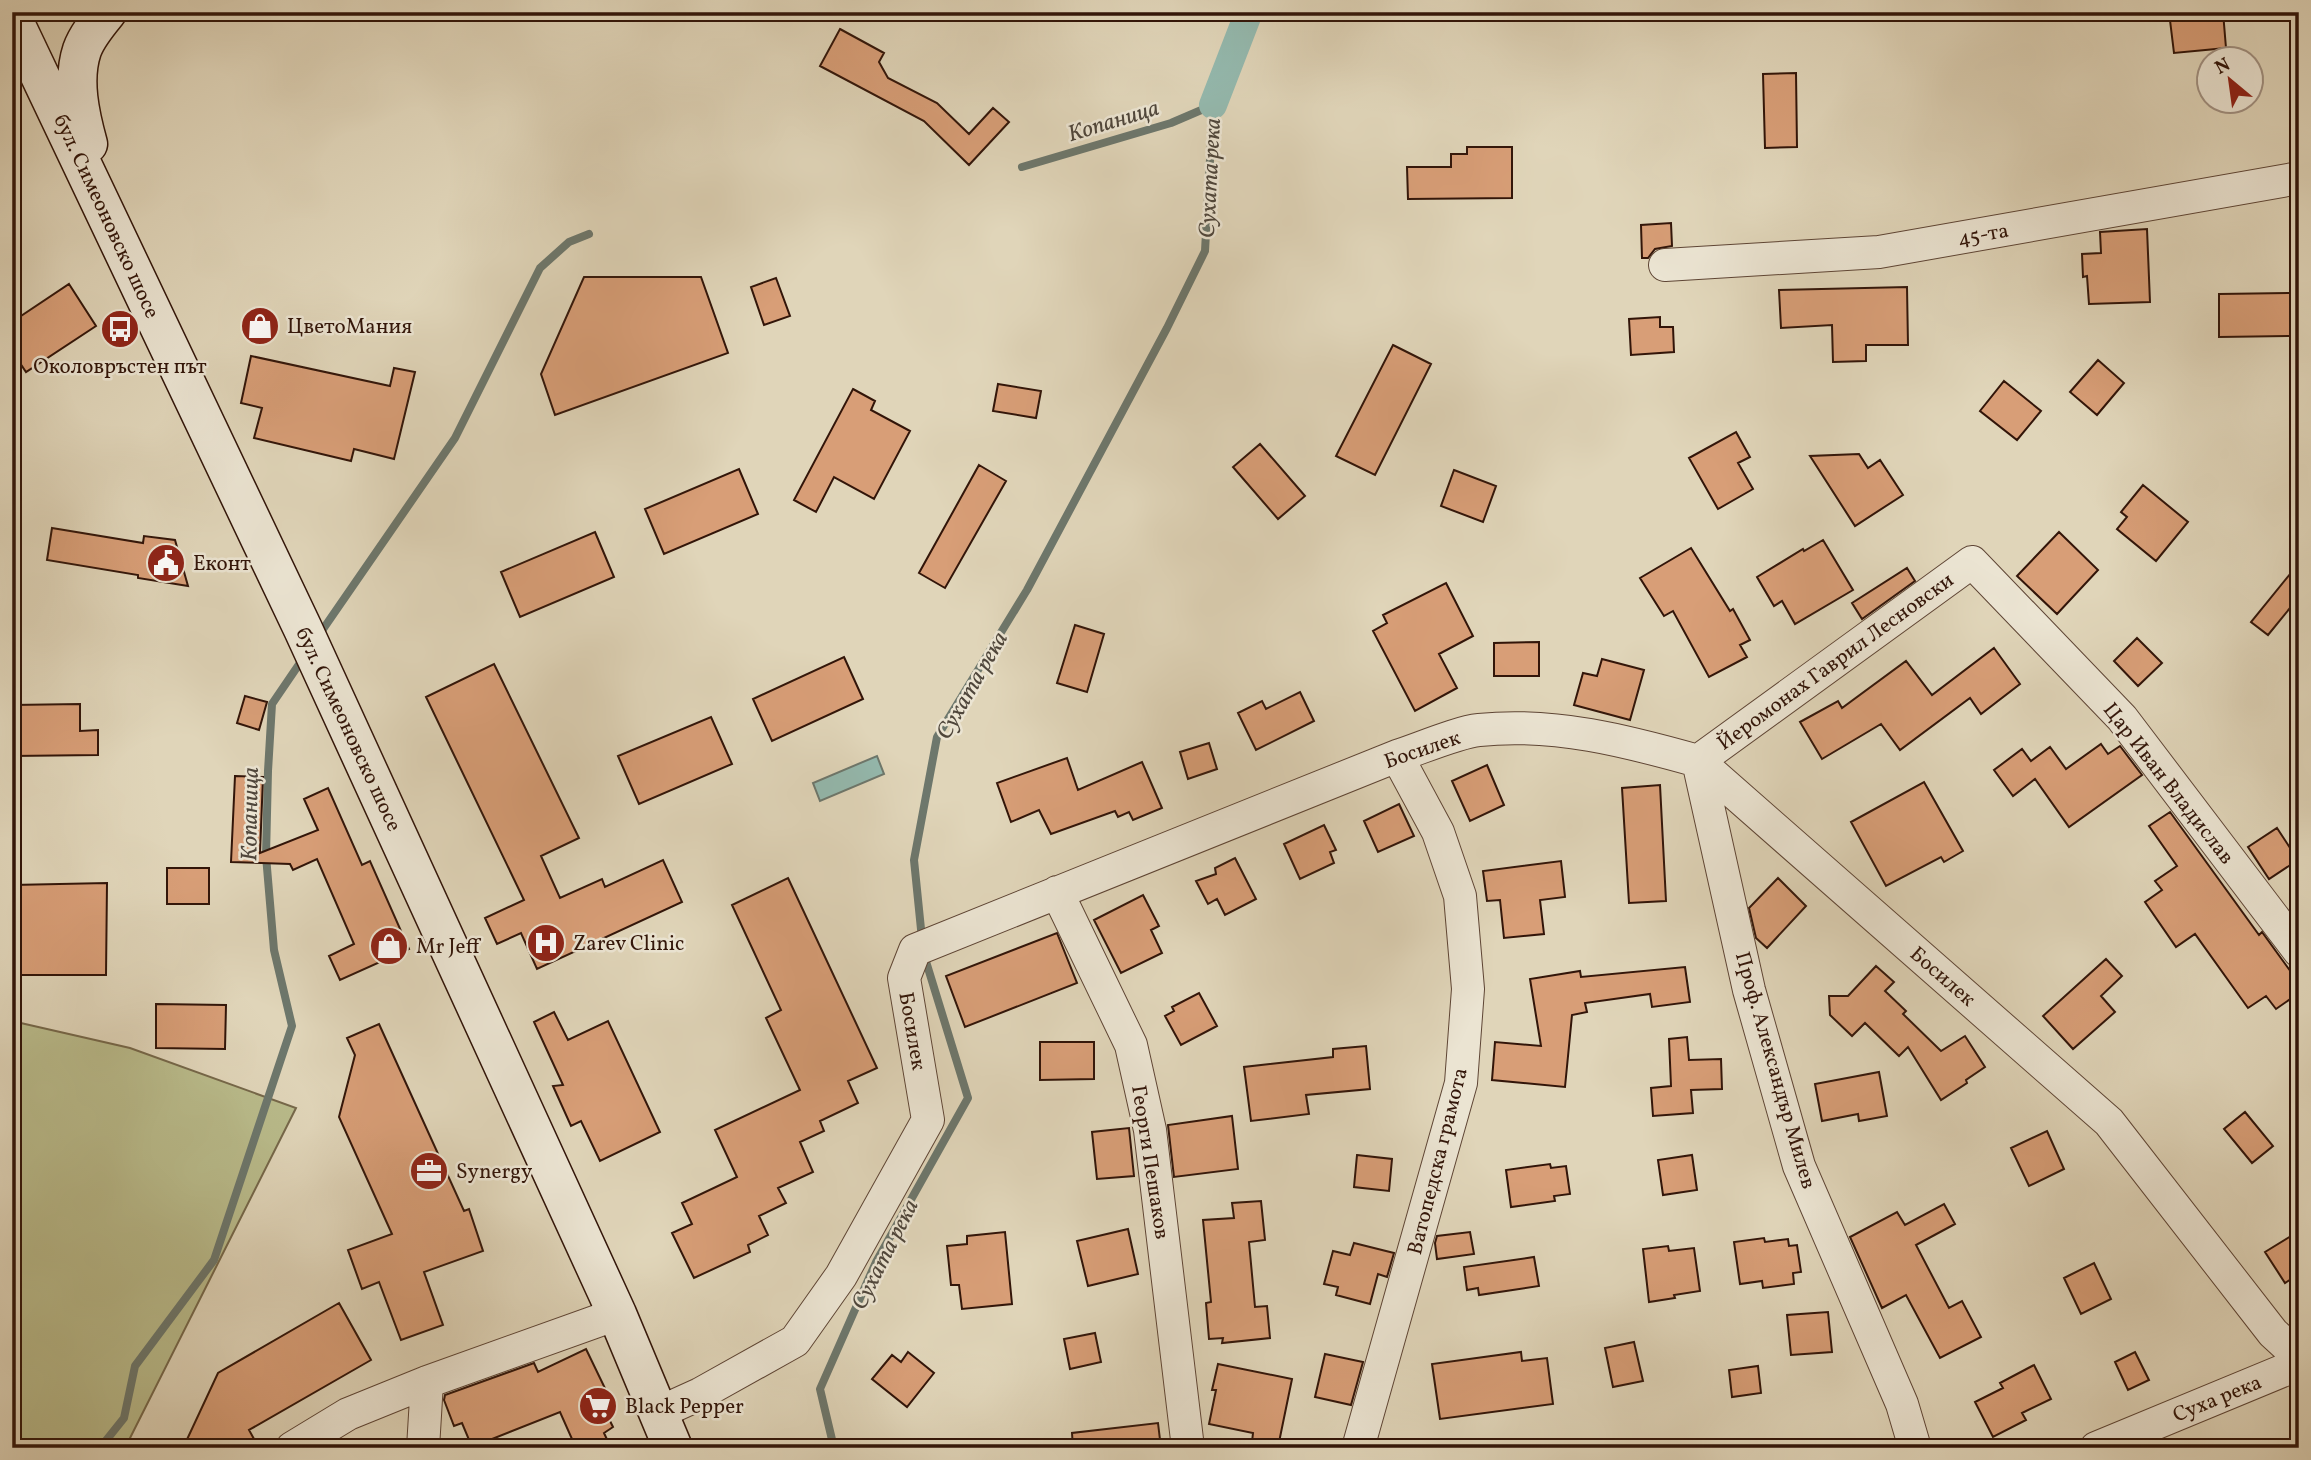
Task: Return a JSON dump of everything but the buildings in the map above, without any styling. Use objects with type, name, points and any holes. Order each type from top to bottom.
[{"type":"street","points":[[107,12],[82,50],[78,96],[84,128],[113,227]]},
{"type":"street","name":"бул. Симеоновско шосе","points":[[12,17],[320,664],[618,1314],[673,1448]]},
{"type":"street","name":"45-та","points":[[1665,265],[1879,252],[2299,178]]},
{"type":"street","name":"Йеромонах Гаврил Лесновски","points":[[1699,761],[1972,562]]},
{"type":"street","name":"Цар Иван Владислав","points":[[1972,562],[2122,718],[2299,951]]},
{"type":"street","name":"Босилек","points":[[658,1413],[795,1341],[848,1264],[928,1120],[904,978],[927,945],[1397,756],[1477,730],[1548,729],[1629,742],[1699,761],[2109,1122],[2273,1333],[2299,1357]]},
{"type":"street","name":"Ватопедска грамота","points":[[1358,1448],[1461,1083],[1468,989],[1460,896],[1438,832],[1397,756]]},
{"type":"street","name":"Проф. Александър Милев","points":[[1699,761],[1749,990],[1799,1166],[1902,1404],[1915,1448]]},
{"type":"street","name":"Георги Пешаков","points":[[1057,892],[1131,1045],[1150,1130],[1188,1448]]},
{"type":"street","points":[[292,1448],[348,1413],[618,1314]]},
{"type":"street","name":"Суха река","points":[[2096,1448],[2299,1364]]},
{"type":"street","points":[[423,1448],[427,1382]]},
{"type":"green space","points":[[12,1021],[130,1048],[296,1108],[125,1448],[12,1448]]},
{"type":"water","points":[[877,756],[884,774],[820,801],[813,783]]},
{"type":"waterway","name":"Сухата река","points":[[1213,105],[1247,17]]},
{"type":"waterway","name":"Сухата река","points":[[922,939],[914,860],[937,737],[1027,590],[1167,328],[1205,251],[1213,105],[1171,123],[1022,167]]},
{"type":"waterway","name":"Копаница","points":[[319,635],[455,438],[540,268],[569,242],[589,234]]},
{"type":"waterway","name":"Копаница","points":[[100,1448],[124,1418],[135,1366],[214,1260],[292,1026],[274,950],[266,856],[268,771],[272,704],[304,657]]},
{"type":"waterway","name":"Сухата река","points":[[834,1448],[820,1389],[876,1262],[968,1098],[924,955]]},
{"type":"place","name":"ЦветоМания","points":[[260,326]]},
{"type":"place","name":"Околовръстен път","points":[[120,329]]},
{"type":"place","name":"Еконт","points":[[166,563]]},
{"type":"place","name":"Zarev Clinic","points":[[546,943]]},
{"type":"place","name":"Mr Jeff","points":[[389,946]]},
{"type":"place","name":"Synergy","points":[[429,1171]]},
{"type":"place","name":"Black Pepper","points":[[598,1406]]}]
